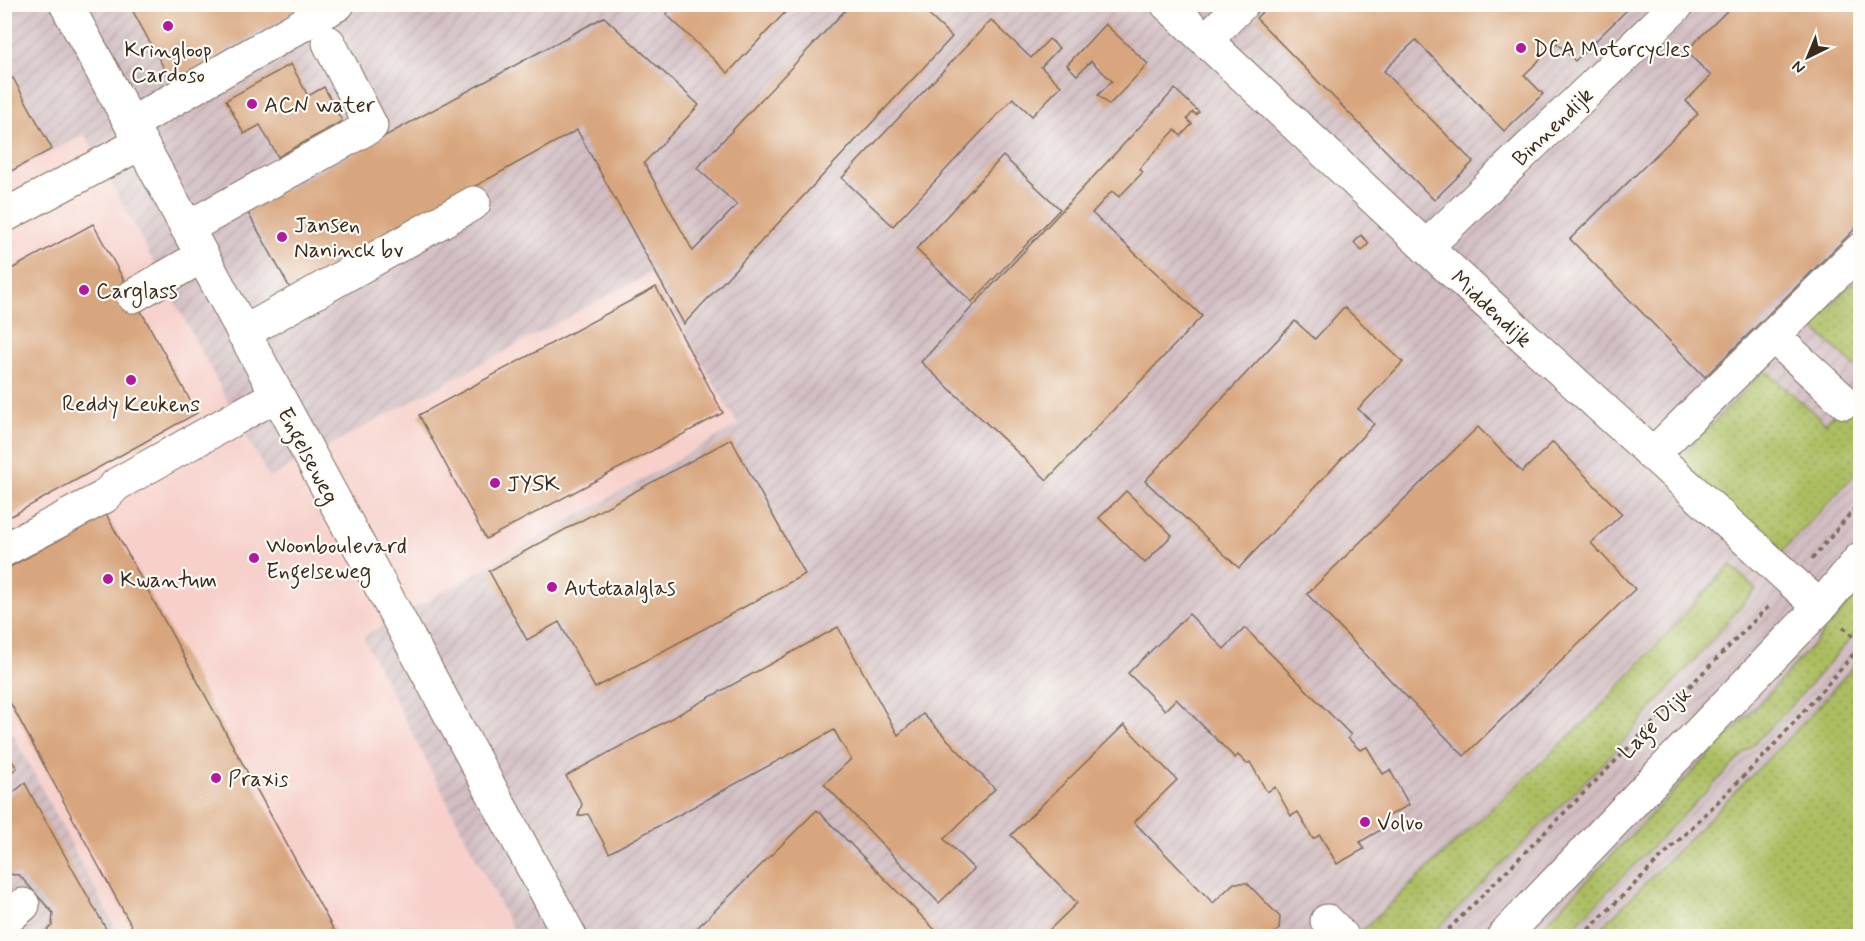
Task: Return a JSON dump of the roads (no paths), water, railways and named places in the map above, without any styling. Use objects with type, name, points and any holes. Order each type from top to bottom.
[{"type":"street","name":"Engelseweg","points":[[66,4],[570,936]]},
{"type":"street","points":[[4,216],[338,4]]},
{"type":"street","name":"Middendijk","points":[[1167,4],[1426,247],[1820,607]]},
{"type":"street","points":[[1206,40],[1242,4]]},
{"type":"street","name":"Binnendijk","points":[[1426,247],[1678,4]]},
{"type":"street","points":[[187,228],[371,126],[328,43]]},
{"type":"street","points":[[243,333],[474,202]]},
{"type":"street","points":[[1652,455],[1860,250]]},
{"type":"street","points":[[133,296],[202,256]]},
{"type":"street","points":[[1773,336],[1845,402]]},
{"type":"street","points":[[4,550],[104,497],[117,484],[277,395]]},
{"type":"street","name":"Lage Dijk","points":[[1504,936],[1820,607],[1860,559]]},
{"type":"place","name":"Kringloop Cardoso","points":[[168,26]]},
{"type":"place","name":"DCA Motorcycles","points":[[1521,48]]},
{"type":"place","name":"ACN water","points":[[252,104]]},
{"type":"place","name":"Jansen Naninck bv","points":[[282,237]]},
{"type":"place","name":"Carglass","points":[[84,290]]},
{"type":"place","name":"Reddy Keukens","points":[[131,380]]},
{"type":"place","name":"JYSK","points":[[495,483]]},
{"type":"place","name":"Woonboulevard Engelseweg","points":[[254,558]]},
{"type":"place","name":"Kwantum","points":[[108,579]]},
{"type":"place","name":"Autotaalglas","points":[[552,587]]},
{"type":"place","name":"Praxis","points":[[216,778]]},
{"type":"place","name":"Volvo","points":[[1365,822]]}]
